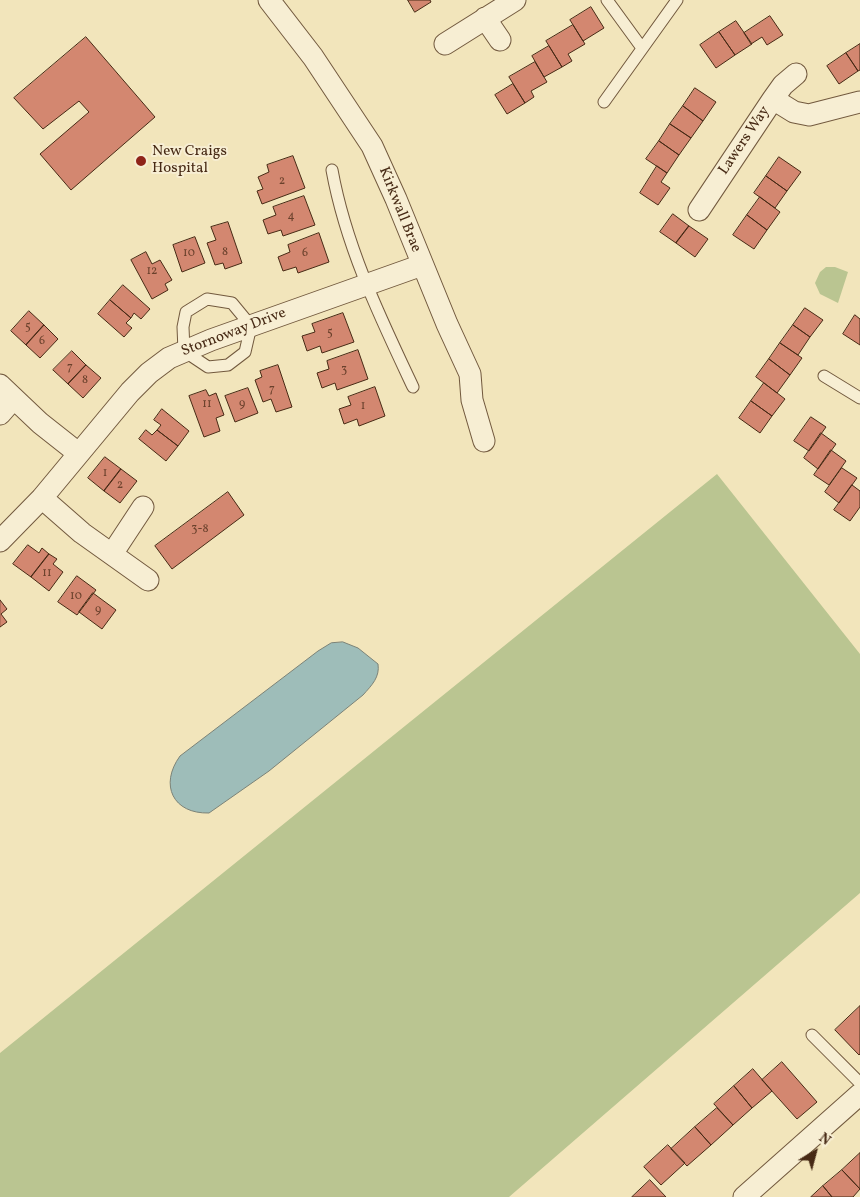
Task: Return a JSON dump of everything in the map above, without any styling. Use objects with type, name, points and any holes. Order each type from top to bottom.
[{"type":"street","name":"Kirkwall Brae","points":[[269,0],[313,57],[372,146],[470,374],[472,400],[484,441]]},
{"type":"street","points":[[445,44],[515,0]]},
{"type":"street","points":[[485,18],[500,40]]},
{"type":"street","points":[[773,99],[783,85],[796,74]]},
{"type":"street","name":"Lawers Way","points":[[699,210],[773,99],[794,112],[809,115],[860,102]]},
{"type":"street","name":"Stornoway Drive","points":[[0,542],[42,498],[124,399],[150,373],[169,358],[251,326],[422,266]]},
{"type":"street","points":[[4,400],[78,454]]},
{"type":"street","points":[[42,498],[82,533],[148,580]]},
{"type":"street","points":[[112,554],[143,507]]},
{"type":"street","points":[[744,1197],[860,1094]]},
{"type":"lane","points":[[607,0],[642,48]]},
{"type":"lane","points":[[604,102],[677,0]]},
{"type":"lane","points":[[332,170],[338,203],[366,286],[413,387]]},
{"type":"lane","points":[[207,299],[232,303],[251,326],[245,352],[228,365],[208,367],[184,351],[183,327],[186,312],[207,299]]},
{"type":"lane","points":[[824,376],[860,398]]},
{"type":"lane","points":[[812,1035],[860,1083]]},
{"type":"green space","points":[[826,267],[835,267],[848,272],[838,303],[820,294],[815,283],[820,272]]},
{"type":"green space","points":[[717,474],[860,654],[860,893],[509,1197],[0,1197],[0,1053]]},
{"type":"water","points":[[343,642],[358,648],[378,664],[377,677],[363,695],[269,771],[209,813],[186,809],[178,803],[170,787],[174,767],[180,756],[318,651],[331,643]]},
{"type":"building","points":[[408,0],[430,0],[431,2],[415,12]]},
{"type":"building","points":[[591,7],[604,28],[583,41],[570,20]]},
{"type":"building","points":[[770,16],[783,35],[767,45],[762,37],[751,44],[744,33]]},
{"type":"building","points":[[736,21],[752,44],[735,55],[719,32]]},
{"type":"building","points":[[573,25],[585,44],[568,54],[572,61],[562,67],[546,41]]},
{"type":"building","points":[[719,32],[735,55],[716,68],[700,45]]},
{"type":"building","points":[[86,37],[155,117],[71,190],[40,154],[89,112],[79,101],[43,129],[14,98]]},
{"type":"building","points":[[860,44],[860,70],[858,71],[846,53]]},
{"type":"building","points":[[549,46],[562,67],[544,77],[532,56]]},
{"type":"building","points":[[846,53],[858,71],[839,84],[827,66]]},
{"type":"building","points":[[535,62],[547,82],[531,91],[534,97],[525,103],[509,77]]},
{"type":"building","points":[[513,84],[525,103],[507,114],[495,95]]},
{"type":"building","points":[[695,88],[716,102],[703,121],[683,106]]},
{"type":"building","points":[[683,106],[703,121],[691,138],[670,124]]},
{"type":"building","points":[[670,124],[691,138],[679,155],[659,141]]},
{"type":"building","points":[[659,141],[679,155],[667,173],[646,159]]},
{"type":"building","points":[[293,156],[305,188],[262,204],[257,191],[263,189],[258,177],[269,172],[267,165]]},
{"type":"building","points":[[779,157],[801,172],[787,191],[766,176]]},
{"type":"building","points":[[657,166],[667,173],[661,182],[670,188],[658,205],[640,193]]},
{"type":"building","points":[[766,176],[787,191],[775,208],[754,193]]},
{"type":"building","points":[[304,196],[315,225],[283,236],[281,230],[268,234],[263,220],[276,215],[273,207]]},
{"type":"building","points":[[760,197],[780,212],[767,230],[747,215]]},
{"type":"building","points":[[673,214],[689,226],[676,243],[660,232]]},
{"type":"building","points":[[747,215],[767,230],[754,249],[733,235]]},
{"type":"building","points":[[228,222],[242,263],[225,269],[223,263],[215,265],[207,243],[216,240],[211,227]]},
{"type":"building","points":[[689,226],[708,239],[695,257],[676,243]]},
{"type":"building","points":[[319,233],[329,262],[298,273],[296,267],[283,271],[278,257],[290,252],[288,245]]},
{"type":"building","points":[[195,237],[205,263],[182,272],[173,245]]},
{"type":"building","points":[[146,252],[152,264],[160,260],[172,280],[165,284],[168,290],[152,299],[131,260]]},
{"type":"building","points":[[123,285],[150,309],[141,319],[134,313],[131,318],[110,300]]},
{"type":"building","points":[[110,300],[131,318],[126,323],[132,328],[124,337],[98,314]]},
{"type":"building","points":[[805,308],[823,320],[810,337],[793,325]]},
{"type":"building","points":[[29,311],[44,325],[26,345],[11,331]]},
{"type":"building","points":[[343,313],[354,342],[322,353],[320,346],[307,351],[302,336],[315,332],[312,324]]},
{"type":"building","points":[[855,315],[860,319],[860,345],[843,334]]},
{"type":"building","points":[[44,325],[58,339],[40,358],[26,345]]},
{"type":"building","points":[[793,325],[810,337],[798,355],[780,343]]},
{"type":"building","points":[[780,343],[802,358],[790,375],[769,359]]},
{"type":"building","points":[[358,350],[368,379],[337,390],[335,383],[322,388],[317,373],[329,369],[327,361]]},
{"type":"building","points":[[72,351],[86,365],[68,384],[53,370]]},
{"type":"building","points":[[769,359],[790,375],[777,393],[756,377]]},
{"type":"building","points":[[86,365],[101,378],[83,398],[68,384]]},
{"type":"building","points":[[278,365],[292,407],[276,412],[271,399],[263,402],[255,380],[262,377],[260,371]]},
{"type":"building","points":[[764,383],[785,399],[772,416],[751,401]]},
{"type":"building","points":[[375,387],[385,416],[359,426],[357,419],[344,424],[339,409],[351,405],[348,397]]},
{"type":"building","points":[[248,388],[258,413],[235,422],[225,396]]},
{"type":"building","points":[[206,390],[209,396],[216,393],[224,415],[216,418],[220,431],[204,437],[189,396]]},
{"type":"building","points":[[751,401],[772,416],[760,433],[739,418]]},
{"type":"building","points":[[162,409],[189,431],[178,446],[157,430],[161,425],[154,420]]},
{"type":"building","points":[[811,417],[826,427],[809,451],[794,441]]},
{"type":"building","points":[[146,430],[152,435],[157,430],[178,446],[166,461],[139,439]]},
{"type":"building","points":[[821,433],[836,444],[818,469],[804,458]]},
{"type":"building","points":[[831,450],[846,461],[829,485],[814,475]]},
{"type":"building","points":[[105,457],[121,469],[104,491],[88,478]]},
{"type":"building","points":[[842,468],[857,478],[839,503],[825,492]]},
{"type":"building","points":[[121,469],[137,481],[120,503],[104,491]]},
{"type":"building","points":[[852,485],[860,491],[860,507],[850,521],[834,510]]},
{"type":"building","points":[[228,492],[244,515],[172,569],[155,546]]},
{"type":"building","points":[[28,545],[39,553],[42,548],[49,554],[31,577],[13,564]]},
{"type":"building","points":[[49,554],[57,559],[53,564],[63,572],[49,591],[31,577]]},
{"type":"building","points":[[77,576],[96,590],[77,615],[58,602]]},
{"type":"building","points":[[93,593],[116,610],[102,629],[79,612]]},
{"type":"building","points":[[0,600],[7,609],[1,614],[7,622],[0,627]]},
{"type":"building","points":[[860,1006],[860,1054],[859,1055],[835,1030]]},
{"type":"building","points":[[782,1062],[817,1102],[797,1119],[762,1080]]},
{"type":"building","points":[[753,1069],[772,1091],[752,1108],[734,1086]]},
{"type":"building","points":[[734,1086],[752,1108],[733,1125],[714,1104]]},
{"type":"building","points":[[717,1108],[733,1125],[711,1145],[695,1127]]},
{"type":"building","points":[[695,1127],[711,1145],[687,1166],[671,1149]]},
{"type":"building","points":[[668,1145],[685,1163],[661,1185],[644,1167]]},
{"type":"building","points":[[860,1153],[860,1189],[842,1170]]},
{"type":"building","points":[[842,1170],[860,1189],[853,1197],[832,1197],[823,1186]]},
{"type":"building","points":[[650,1180],[666,1197],[632,1197]]},
{"type":"building","points":[[823,1186],[832,1197],[811,1197]]},
{"type":"place","name":"New Craigs Hospital","points":[[141,161]]}]
